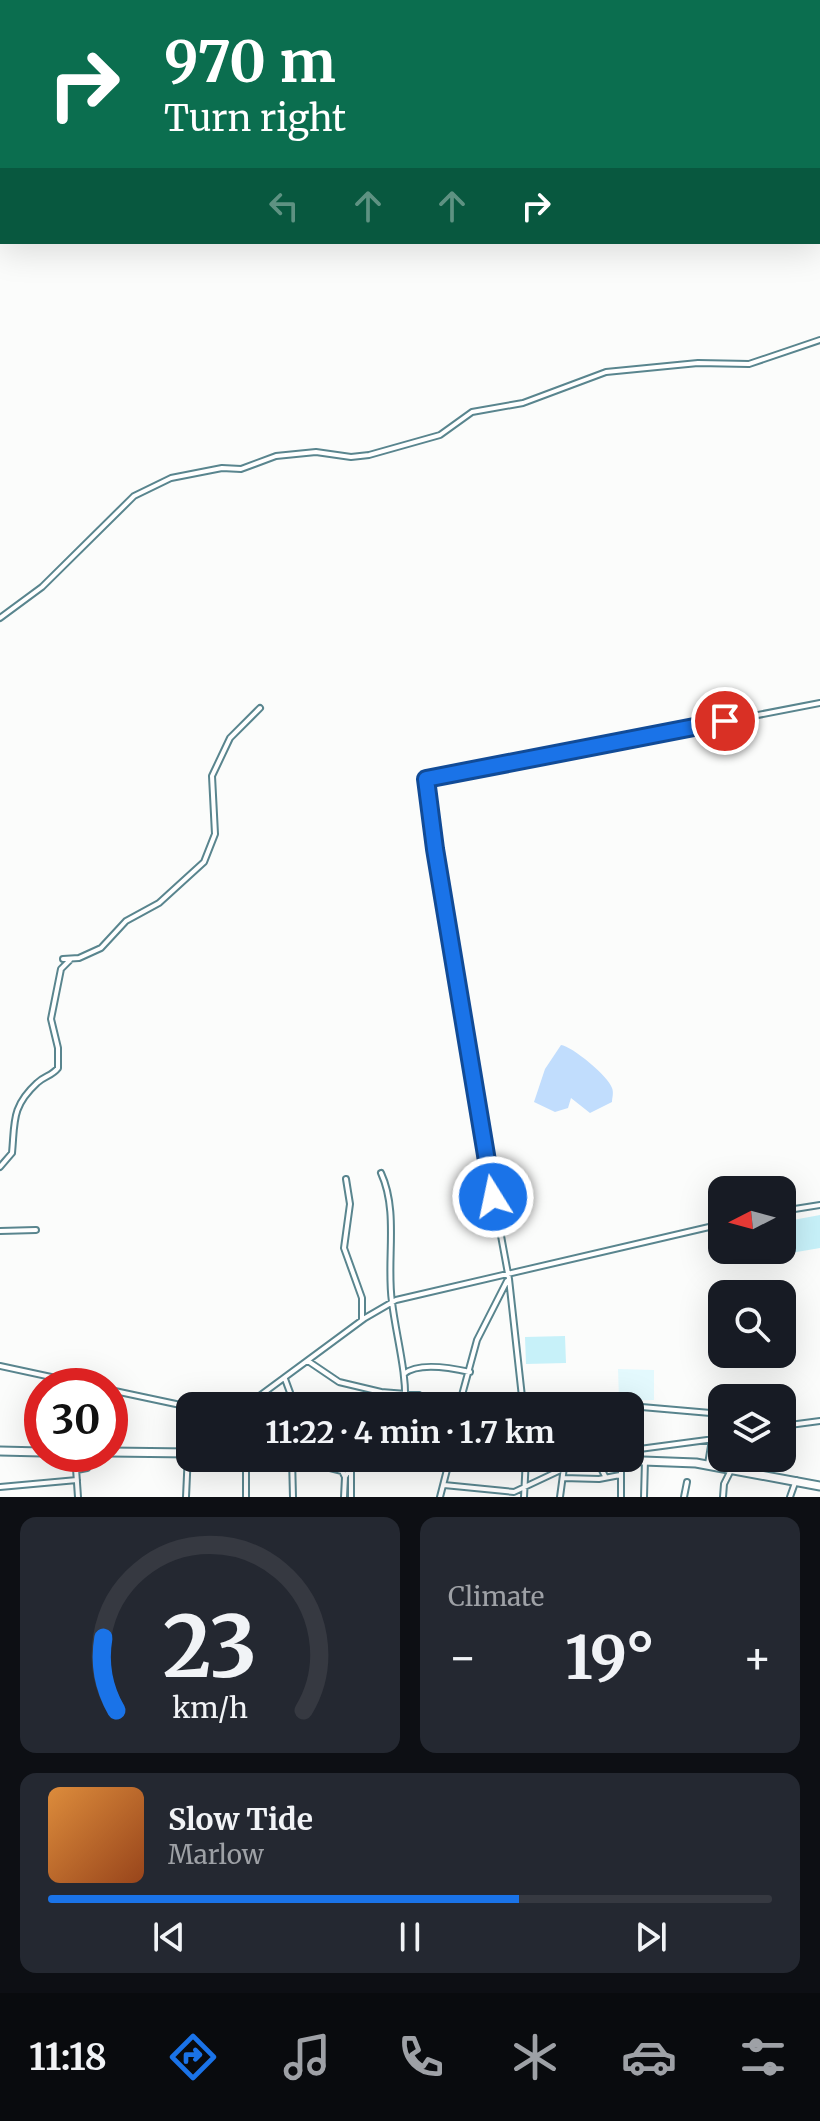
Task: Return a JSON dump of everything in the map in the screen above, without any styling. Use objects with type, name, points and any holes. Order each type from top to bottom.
[{"type":"highway","points":[[0,1451],[24,1452]]},
{"type":"highway","points":[[128,1452],[176,1453]]},
{"type":"highway","points":[[645,1459],[708,1464]]},
{"type":"highway","points":[[753,1472],[820,1486]]},
{"type":"street","points":[[0,618],[42,587],[134,496],[171,478],[222,468],[241,469],[276,456],[316,452],[354,457],[369,455],[440,435],[472,412],[523,403],[606,372],[685,363],[749,364],[820,340]]},
{"type":"street","points":[[521,1392],[508,1276],[470,1068],[426,779],[820,703]]},
{"type":"street","points":[[63,959],[72,959],[101,948],[126,921],[165,899],[204,862],[215,834],[212,776],[230,738],[260,708]]},
{"type":"street","points":[[0,1167],[12,1153],[11,1131],[22,1102],[40,1080],[58,1068],[58,1048],[51,1019],[61,969],[72,959]]},
{"type":"street","points":[[381,1173],[389,1199],[392,1303],[406,1392]]},
{"type":"street","points":[[346,1179],[350,1204],[344,1248],[362,1298],[363,1321]]},
{"type":"street","points":[[796,1209],[820,1205]]},
{"type":"street","points":[[266,1392],[392,1303],[425,1291],[508,1276],[708,1227]]},
{"type":"street","points":[[0,1231],[36,1230]]},
{"type":"street","points":[[464,1392],[477,1340],[508,1276]]},
{"type":"street","points":[[308,1361],[339,1382],[381,1392]]},
{"type":"street","points":[[0,1366],[24,1371]]},
{"type":"street","points":[[404,1374],[408,1369],[437,1368],[470,1372]]},
{"type":"street","points":[[285,1379],[290,1392]]},
{"type":"street","points":[[128,1394],[176,1404]]},
{"type":"street","points":[[644,1407],[708,1413]]},
{"type":"street","points":[[796,1424],[820,1421]]},
{"type":"street","points":[[644,1448],[708,1440]]},
{"type":"street","points":[[644,1497],[645,1459]]},
{"type":"street","points":[[77,1472],[78,1497]]},
{"type":"street","points":[[186,1497],[188,1472]]},
{"type":"street","points":[[246,1472],[246,1497]]},
{"type":"street","points":[[292,1472],[293,1497]]},
{"type":"street","points":[[342,1472],[345,1477]]},
{"type":"street","points":[[344,1497],[348,1472]]},
{"type":"street","points":[[350,1472],[351,1497]]},
{"type":"street","points":[[440,1497],[447,1472]]},
{"type":"street","points":[[524,1497],[525,1472]]},
{"type":"street","points":[[444,1485],[508,1493],[556,1472]]},
{"type":"street","points":[[560,1497],[564,1472]]},
{"type":"street","points":[[603,1472],[605,1476]]},
{"type":"street","points":[[620,1472],[621,1497]]},
{"type":"street","points":[[723,1497],[724,1482],[730,1472]]},
{"type":"street","points":[[563,1478],[599,1479],[620,1475]]},
{"type":"street","points":[[0,1487],[77,1480]]},
{"type":"street","points":[[790,1497],[796,1480]]},
{"type":"street","points":[[684,1497],[687,1482]]},
{"type":"shaded area","points":[[561,1045],[581,1056],[604,1077],[613,1090],[612,1102],[590,1113],[571,1098],[568,1108],[555,1112],[534,1102],[545,1069]]},
{"type":"shaded area","points":[[820,1215],[820,1248],[796,1252],[796,1219]]},
{"type":"shaded area","points":[[565,1336],[566,1363],[526,1364],[525,1337]]},
{"type":"shaded area","points":[[618,1369],[654,1370],[654,1400],[644,1400],[644,1392],[619,1392]]},
{"type":"route","points":[[493,1197],[426,779],[725,721]]}]
